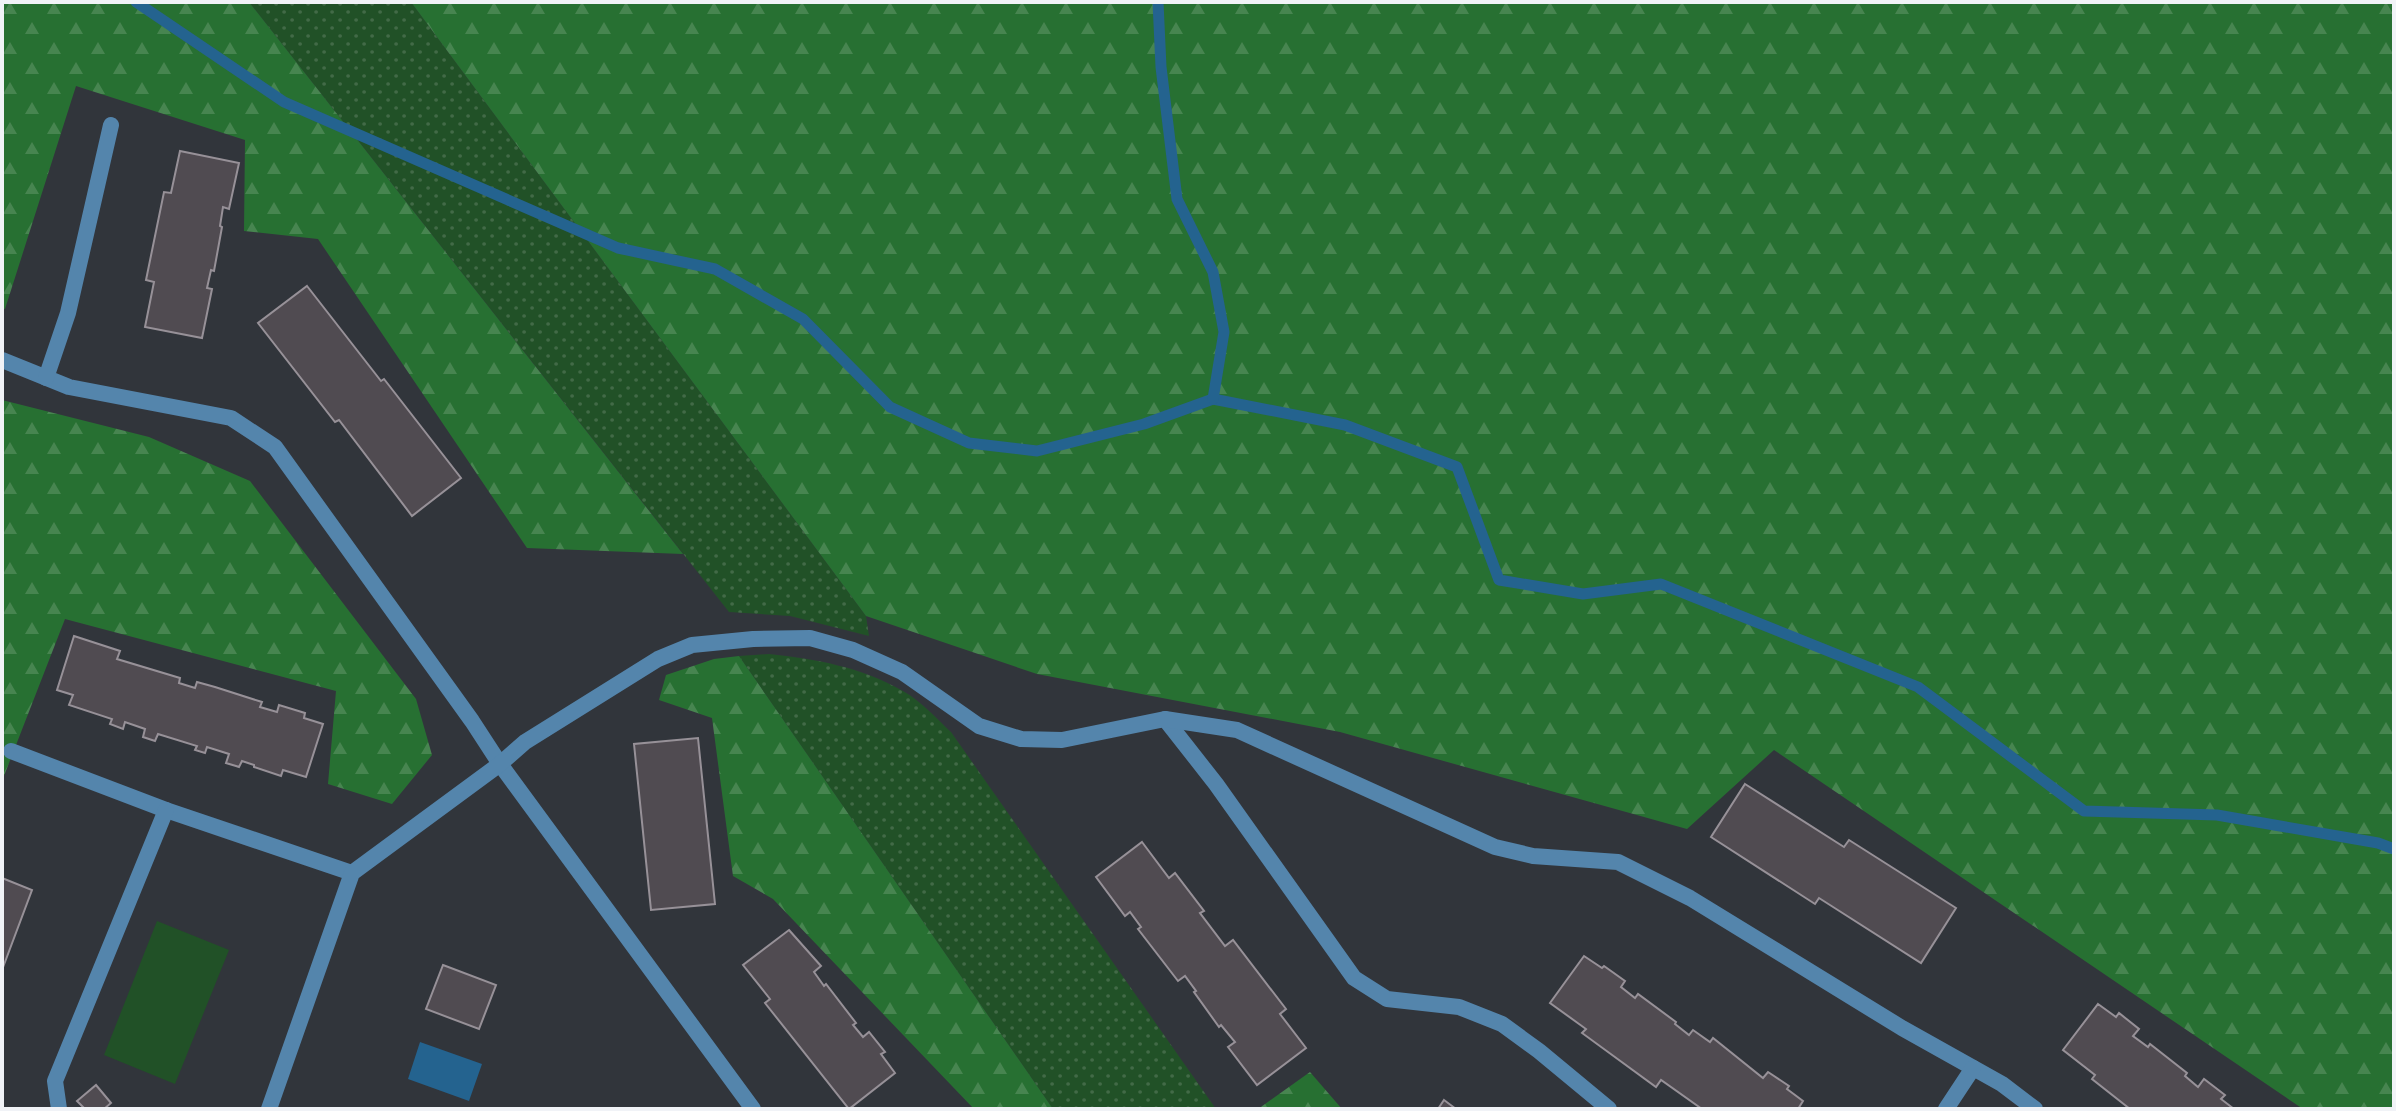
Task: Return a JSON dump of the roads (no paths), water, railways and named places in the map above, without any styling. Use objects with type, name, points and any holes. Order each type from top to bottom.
[{"type":"street","points":[[46,378],[68,313],[111,125]]},
{"type":"street","points":[[2,360],[69,387],[231,418],[275,447],[500,764],[753,1109]]},
{"type":"street","points":[[269,1109],[352,873],[500,764],[525,742],[658,659],[692,645],[810,638],[853,650],[902,672],[979,726],[1021,739],[1062,740],[1165,719],[1237,730],[1495,847],[1533,856],[1618,862],[1690,898],[1902,1028],[2002,1084],[2035,1109]]},
{"type":"street","points":[[1165,719],[1216,784],[1354,978],[1387,999],[1459,1007],[1502,1024],[1609,1109]]},
{"type":"street","points":[[11,751],[166,810],[352,873]]},
{"type":"street","points":[[59,1109],[55,1081],[166,810]]},
{"type":"street","points":[[1946,1109],[1973,1068]]},
{"type":"water","points":[[420,1042],[482,1064],[469,1101],[408,1079]]},
{"type":"waterway","points":[[136,2],[284,102],[618,248],[715,269],[803,319],[890,407],[969,443],[1037,451],[1144,424],[1213,399],[1345,425],[1457,467],[1499,580],[1583,594],[1661,584],[1918,687],[2084,811],[2217,815],[2378,843],[2394,849]]},
{"type":"waterway","points":[[1158,2],[1161,67],[1177,199],[1213,272],[1224,332],[1213,399]]}]
